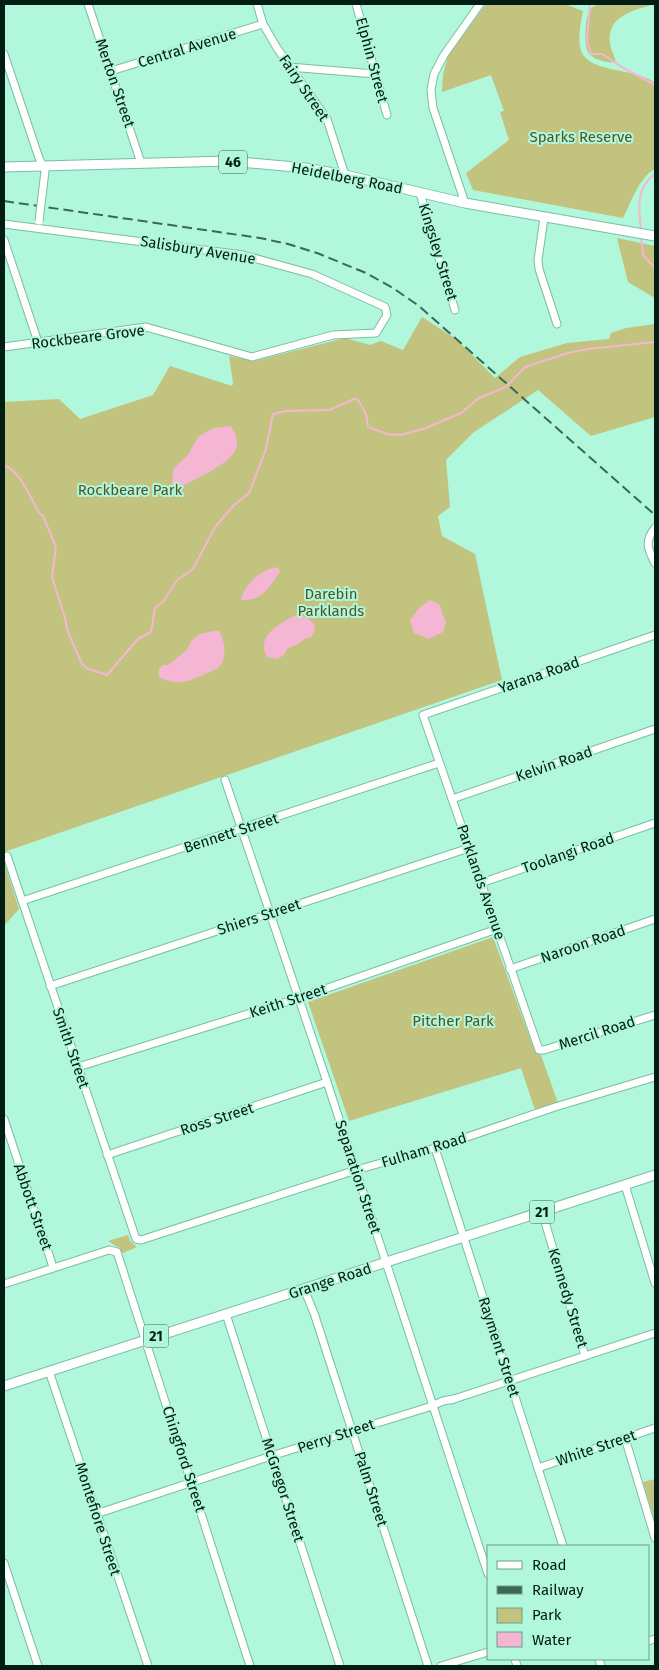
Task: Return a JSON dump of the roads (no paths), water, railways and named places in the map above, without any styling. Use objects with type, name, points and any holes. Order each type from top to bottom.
[{"type":"main road","name":"Heidelberg Road","points":[[4,167],[229,161],[306,168],[345,175],[465,203],[653,236]]},
{"type":"main road","name":"Grange Road","points":[[4,1386],[655,1175]]},
{"type":"street","name":"Merton Street","points":[[88,4],[141,163]]},
{"type":"street","name":"Fairy Street","points":[[257,4],[263,24],[289,67],[327,120],[333,133],[345,175]]},
{"type":"street","name":"Elphin Street","points":[[356,4],[387,115]]},
{"type":"street","points":[[465,203],[433,108],[431,90],[434,74],[444,55],[480,4]]},
{"type":"street","name":"Central Avenue","points":[[111,71],[263,24]]},
{"type":"street","points":[[4,54],[39,159],[45,171],[38,224]]},
{"type":"street","points":[[289,67],[375,74]]},
{"type":"street","name":"Kingsley Street","points":[[420,193],[428,226],[455,310]]},
{"type":"street","points":[[544,218],[538,260],[539,269],[557,324]]},
{"type":"street","name":"Salisbury Avenue","points":[[4,224],[38,224],[243,255],[312,274],[385,307]]},
{"type":"street","points":[[4,240],[38,342]]},
{"type":"street","name":"Rockbeare Grove","points":[[4,348],[146,327],[252,357],[333,335],[376,334],[387,315],[385,307]]},
{"type":"street","points":[[654,529],[648,539],[647,546],[655,563]]},
{"type":"street","name":"Yarana Road","points":[[423,714],[655,635]]},
{"type":"street","name":"Parklands Avenue","points":[[423,714],[539,1050]]},
{"type":"street","name":"Kelvin Road","points":[[452,799],[655,729]]},
{"type":"street","name":"Bennett Street","points":[[22,901],[439,763]]},
{"type":"street","name":"Separation Street","points":[[225,780],[387,1263],[487,1571]]},
{"type":"street","name":"Toolangi Road","points":[[481,883],[655,823]]},
{"type":"street","name":"Shiers Street","points":[[50,986],[469,848]]},
{"type":"street","name":"Smith Street","points":[[7,856],[136,1239]]},
{"type":"street","name":"Naroon Road","points":[[510,969],[655,919]]},
{"type":"street","name":"Keith Street","points":[[78,1067],[299,998],[497,929]]},
{"type":"street","name":"Mercil Road","points":[[539,1050],[655,1015]]},
{"type":"street","name":"Fulham Road","points":[[136,1239],[141,1240],[356,1170],[435,1148],[555,1107],[655,1077]]},
{"type":"street","name":"Ross Street","points":[[107,1155],[327,1082]]},
{"type":"street","name":"Abbott Street","points":[[4,1119],[53,1267]]},
{"type":"street","name":"Rayment Street","points":[[435,1148],[563,1545]]},
{"type":"street","points":[[625,1185],[655,1283]]},
{"type":"street","name":"Kennedy Street","points":[[542,1212],[585,1356]]},
{"type":"street","name":"Chingford Street","points":[[53,1267],[109,1250],[117,1252],[250,1666]]},
{"type":"street","points":[[4,1284],[53,1267]]},
{"type":"street","name":"Palm Street","points":[[306,1288],[428,1666]]},
{"type":"street","name":"McGregor Street","points":[[226,1314],[340,1666]]},
{"type":"street","name":"Perry Street","points":[[96,1514],[655,1333]]},
{"type":"street","name":"Montefiore Street","points":[[49,1371],[148,1666]]},
{"type":"street","name":"White Street","points":[[538,1468],[655,1428]]},
{"type":"street","points":[[625,1438],[655,1538]]},
{"type":"street","points":[[4,1564],[38,1666]]},
{"type":"street","points":[[441,1666],[487,1652]]},
{"type":"water","points":[[231,426],[237,440],[236,449],[232,455],[218,467],[176,490],[172,486],[173,469],[187,456],[199,436],[214,428]]},
{"type":"water","points":[[276,567],[280,572],[265,592],[255,598],[242,600],[244,592],[254,578]]},
{"type":"water","points":[[430,600],[439,604],[446,623],[443,632],[429,639],[414,633],[410,620],[420,607]]},
{"type":"water","points":[[298,614],[310,620],[315,626],[310,638],[306,638],[297,645],[287,649],[284,655],[277,659],[267,657],[264,647],[268,635],[277,626]]},
{"type":"water","points":[[219,631],[224,645],[223,660],[218,668],[184,682],[172,682],[159,677],[159,669],[163,665],[168,665],[187,650],[191,641],[200,634]]},
{"type":"waterway","points":[[590,4],[587,40],[591,54],[602,54],[655,85]]},
{"type":"waterway","points":[[641,231],[639,207],[641,192],[655,174]]},
{"type":"waterway","points":[[641,236],[643,255],[655,268]]},
{"type":"waterway","points":[[4,465],[10,468],[20,479],[39,513],[43,516],[56,547],[52,577],[68,632],[82,664],[88,669],[107,675],[138,639],[151,632],[155,608],[163,602],[177,580],[193,569],[215,527],[233,506],[249,493],[266,449],[273,414],[286,411],[329,410],[354,399],[358,400],[366,414],[368,427],[387,434],[401,435],[426,428],[461,413],[479,398],[506,387],[525,367],[568,353],[588,349],[655,342]]},
{"type":"railway","points":[[4,201],[260,238],[317,253],[366,273],[393,288],[419,306],[655,515]]},
{"type":"park label","name":"Sparks Reserve","points":[[581,137]]},
{"type":"park label","name":"Rockbeare Park","points":[[130,490]]},
{"type":"park label","name":"Darebin Parklands","points":[[331,602]]},
{"type":"park label","name":"Pitcher Park","points":[[453,1021]]}]
